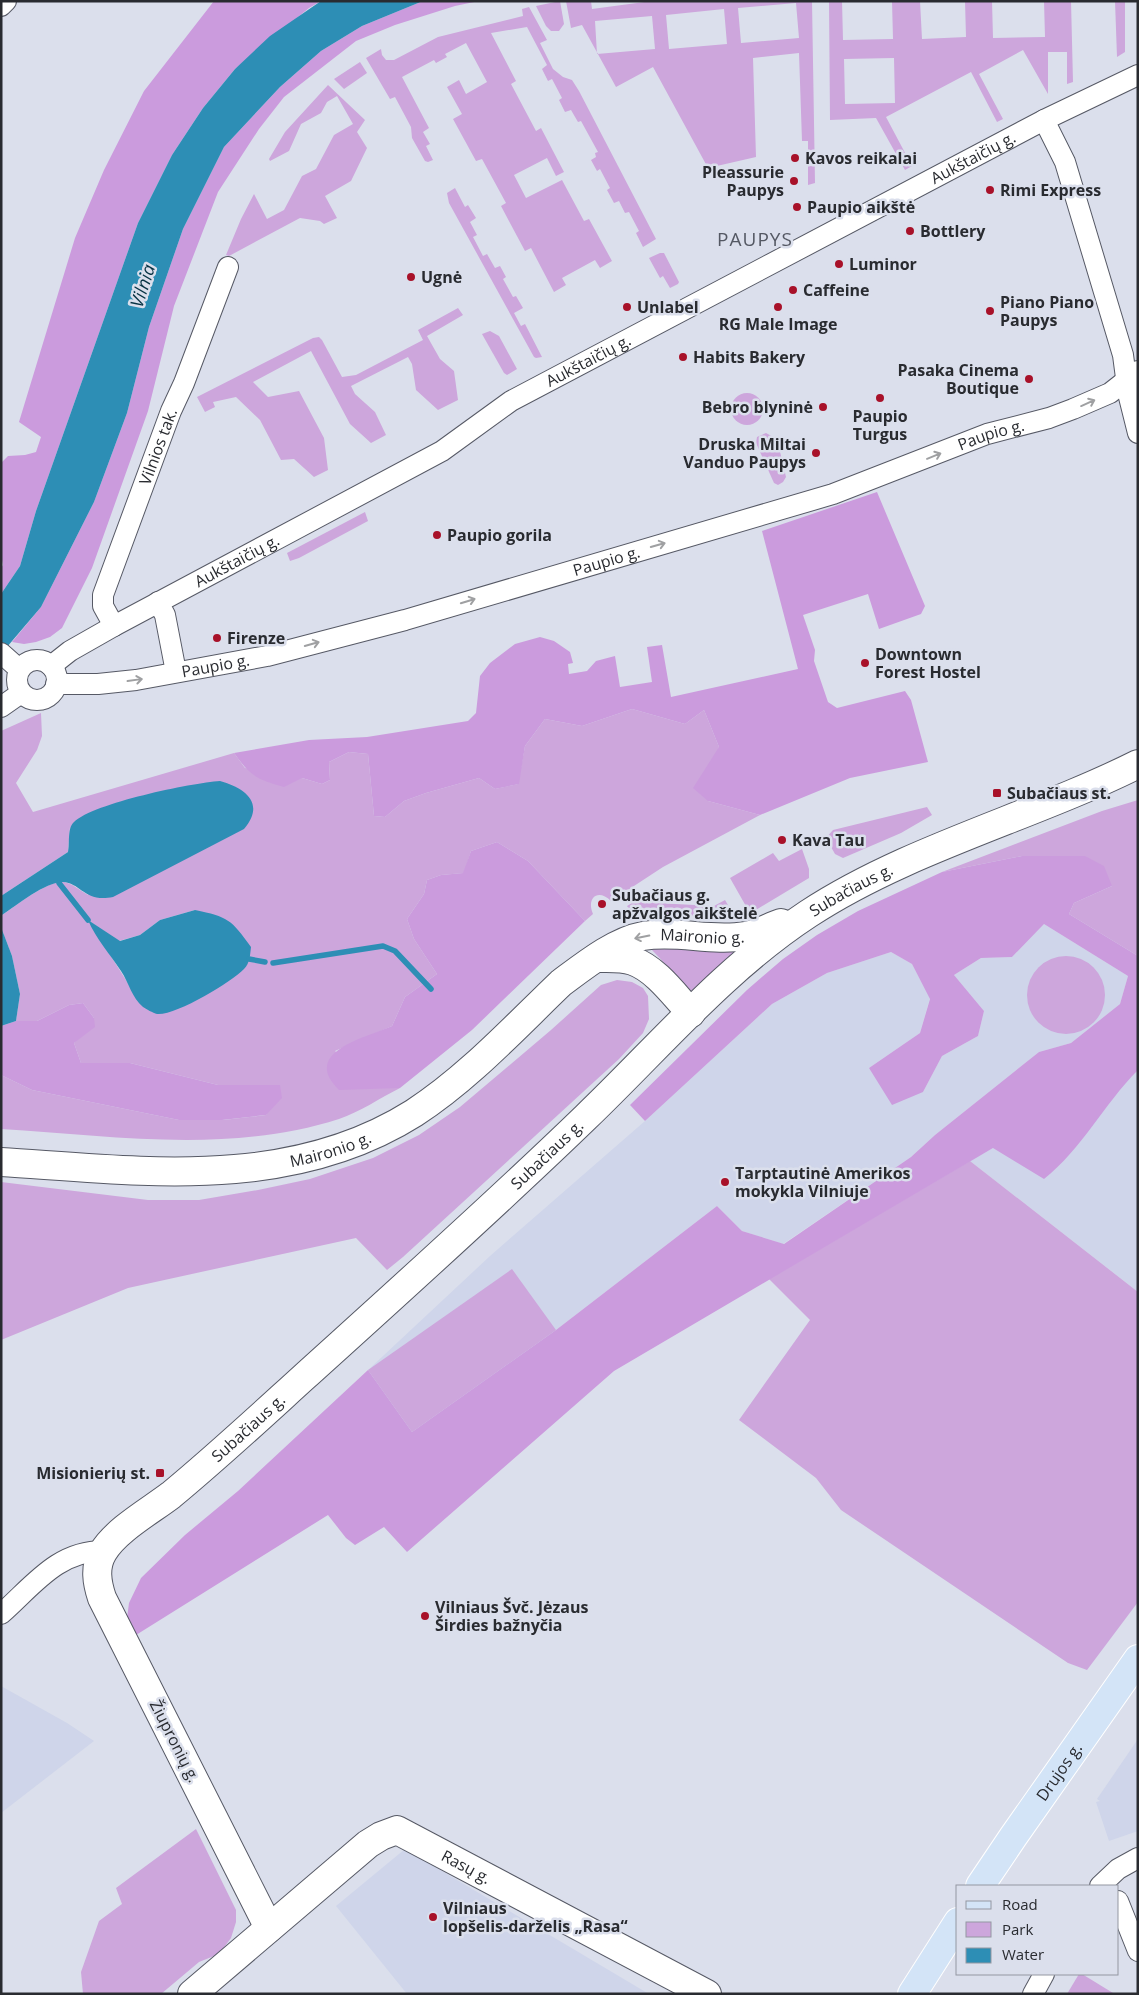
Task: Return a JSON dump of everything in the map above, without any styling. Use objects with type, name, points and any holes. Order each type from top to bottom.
[{"type":"main road","name":"Subačiaus g.","points":[[103,1551],[127,1528],[236,1440],[374,1314],[586,1118],[691,1013],[759,951],[809,914],[855,888],[931,852],[1098,783],[1138,764]]},
{"type":"main road","name":"Maironio g.","points":[[1,1162],[163,1172],[215,1172],[292,1161],[329,1152],[389,1127],[445,1091],[561,983],[580,968],[622,942],[642,936],[682,934],[747,936],[809,914]]},
{"type":"main road","points":[[598,958],[632,960],[644,966],[691,1013]]},
{"type":"main road","name":"Žiupronių g.","points":[[103,1551],[97,1583],[102,1598],[269,1928]]},
{"type":"main road","name":"Drujos g.","points":[[981,1885],[1138,1659]]},
{"type":"main road","name":"Rasų g.","points":[[269,1928],[368,1844],[381,1836],[397,1830],[707,1994]]},
{"type":"main road","points":[[912,1994],[956,1925]]},
{"type":"main road","points":[[192,1994],[269,1928]]},
{"type":"street","points":[[1,6],[6,1]]},
{"type":"street","name":"Aukštaičių g.","points":[[21,693],[32,700],[45,699],[54,690],[54,675],[70,651],[442,451],[511,401],[1044,120],[1138,76]]},
{"type":"street","points":[[1044,120],[1065,162],[1123,355],[1132,375],[1128,392],[1138,433]]},
{"type":"street","name":"Vilnios tak.","points":[[114,626],[103,606],[103,595],[172,410],[184,384],[228,268]]},
{"type":"street","name":"Paupio g.","points":[[54,675],[98,684],[176,672],[267,656],[405,620],[833,494],[987,434],[1049,418],[1073,409],[1110,392],[1132,375]]},
{"type":"street","points":[[158,602],[165,615],[176,672]]},
{"type":"street","points":[[1,708],[21,693],[9,660],[27,662],[37,660],[54,675]]},
{"type":"street","points":[[7,1609],[45,1573],[64,1559],[88,1551],[103,1551]]},
{"type":"street","points":[[1105,1884],[1118,1869],[1138,1858]]},
{"type":"street","points":[[1119,1904],[1138,1951]]},
{"type":"street","points":[[1033,1994],[1043,1975]]},
{"type":"shaded area","points":[[214,1],[321,1],[309,8],[235,69],[203,108],[172,155],[138,223],[36,511],[20,566],[1,594],[1,568],[3,565],[1,556],[1,463],[8,456],[36,452],[41,437],[19,422],[75,238],[104,170],[144,91]]},
{"type":"shaded area","points":[[423,1],[479,1],[455,6],[395,25],[356,41],[284,97],[259,129],[218,192],[174,306],[148,411],[92,568],[62,628],[50,637],[36,642],[24,644],[12,642],[41,607],[94,502],[127,413],[149,327],[183,229],[224,147],[280,87],[321,51],[362,26]]},
{"type":"shaded area","points":[[877,492],[925,606],[921,614],[879,629],[868,594],[803,615],[815,650],[814,661],[828,702],[837,708],[905,691],[911,700],[928,762],[850,778],[760,815],[708,801],[693,788],[719,747],[704,710],[685,724],[632,709],[582,726],[545,719],[525,746],[519,784],[495,789],[479,778],[404,801],[385,817],[374,816],[368,754],[349,752],[329,762],[330,780],[322,784],[302,778],[284,787],[255,776],[234,753],[309,740],[367,737],[468,721],[476,713],[480,676],[490,663],[515,644],[540,637],[554,641],[570,652],[573,663],[568,664],[569,674],[587,671],[596,661],[615,656],[620,687],[652,682],[647,647],[662,645],[671,697],[798,669],[762,531]]},
{"type":"shaded area","points":[[497,842],[528,861],[585,921],[472,1030],[400,1088],[339,1090],[329,1077],[327,1066],[332,1056],[341,1048],[353,1042],[392,1026],[405,997],[437,974],[414,939],[407,919],[424,894],[427,880],[441,875],[463,873],[471,851]]},
{"type":"shaded area","points":[[1022,856],[1085,856],[1104,866],[1112,886],[1074,903],[1069,914],[1138,956],[1138,1070],[1058,1167],[1044,1179],[993,1148],[614,1371],[407,1552],[384,1527],[355,1545],[346,1538],[328,1515],[136,1635],[127,1618],[129,1603],[141,1578],[185,1535],[238,1491],[368,1370],[412,1432],[556,1330],[717,1206],[742,1231],[784,1244],[911,1157],[935,1135],[1039,1052],[1071,1043],[1120,1004],[1128,976],[1044,924],[1012,957],[981,958],[954,975],[984,1011],[978,1036],[942,1056],[923,1092],[892,1105],[869,1068],[920,1033],[930,999],[912,964],[891,952],[827,973],[772,1004],[645,1121],[630,1105],[747,990],[783,959],[817,935],[858,911],[942,872]]},
{"type":"shaded area","name":"Tarptautinė Amerikos mokykla Vilniuje","points":[[1044,924],[1128,976],[1120,1004],[1071,1043],[1039,1052],[935,1135],[911,1157],[783,1244],[742,1231],[717,1206],[556,1330],[412,1432],[368,1370],[490,1256],[645,1121],[772,1004],[827,973],[891,952],[912,964],[930,998],[920,1033],[869,1068],[923,1092],[942,1056],[978,1036],[984,1011],[954,975],[981,958],[1012,957]]},
{"type":"shaded area","points":[[83,1003],[94,1018],[95,1027],[74,1043],[81,1063],[130,1063],[218,1085],[280,1085],[282,1098],[266,1115],[222,1120],[179,1120],[32,1090],[1,1075],[1,1026],[16,1021],[37,1021],[69,1005]]},
{"type":"shaded area","points":[[1138,1070],[1138,1292],[970,1161],[993,1148],[1120,1088]]},
{"type":"shaded area","points":[[1,1686],[67,1723],[94,1741],[1,1813]]},
{"type":"shaded area","points":[[1138,1739],[1138,1831],[1109,1841],[1096,1802],[1100,1801],[1097,1799]]},
{"type":"shaded area","name":"Vilniaus lopšelis-darželis „Rasa“","points":[[405,1849],[649,1994],[407,1994],[336,1906]]},
{"type":"green space","points":[[560,1],[564,24],[559,31],[551,31],[546,26],[536,6]]},
{"type":"green space","points":[[566,1],[591,1],[592,9],[652,1],[812,1],[815,183],[808,185],[808,141],[802,141],[799,53],[753,58],[756,157],[708,168],[653,67],[616,87],[598,54],[655,49],[652,16],[595,21],[597,52],[582,25],[571,28]],"holes":[[[796,3],[799,38],[741,43],[738,8]],[[724,9],[727,44],[669,49],[666,15]]]},
{"type":"green space","points":[[829,1],[842,1],[843,40],[893,39],[892,1],[920,1],[922,39],[966,37],[965,1],[992,1],[993,38],[1045,37],[1044,1],[1071,1],[1073,82],[1067,84],[1067,52],[1048,52],[1048,94],[1023,50],[979,74],[1003,119],[997,122],[971,72],[886,117],[912,166],[905,170],[876,118],[830,120]],"holes":[[[894,58],[895,103],[845,104],[844,59]]]},
{"type":"green space","points":[[1115,1],[1125,1],[1125,52],[1117,57]]},
{"type":"green space","points":[[529,7],[547,40],[540,43],[553,69],[563,77],[572,80],[579,91],[656,239],[643,247],[636,233],[639,231],[629,212],[625,213],[619,201],[614,203],[607,190],[610,188],[600,169],[597,171],[591,160],[596,157],[595,153],[598,152],[581,121],[578,122],[571,110],[565,112],[559,100],[562,98],[552,79],[548,81],[542,69],[547,65],[527,27],[491,33],[516,81],[511,84],[536,131],[541,128],[564,172],[556,176],[547,158],[514,175],[526,198],[562,180],[584,221],[589,219],[612,261],[600,268],[595,260],[562,278],[566,285],[554,292],[531,248],[525,251],[501,206],[506,203],[482,159],[476,161],[453,119],[462,114],[447,87],[459,80],[466,94],[487,82],[466,43],[445,54],[447,57],[436,63],[434,60],[402,77],[429,128],[423,132],[430,144],[426,146],[433,160],[428,162],[425,161],[412,138],[411,127],[395,97],[390,99],[366,58],[381,49],[382,55],[386,60],[394,60],[438,37],[523,16],[522,9]]},
{"type":"green space","points":[[360,62],[367,73],[344,89],[334,79]]},
{"type":"green space","points":[[328,85],[365,120],[357,132],[367,148],[351,181],[325,196],[337,218],[324,224],[320,221],[300,218],[229,256],[226,255],[254,194],[267,219],[284,210],[302,176],[316,169],[334,135],[353,124],[337,96],[327,102],[321,113],[301,124],[289,151],[270,161],[269,159],[285,132]]},
{"type":"green space","points":[[455,188],[465,207],[468,205],[476,218],[470,222],[477,235],[473,237],[483,256],[487,254],[495,268],[500,266],[506,277],[503,279],[513,297],[516,296],[523,308],[514,313],[521,326],[525,324],[542,357],[534,357],[449,203],[447,193]]},
{"type":"green space","points":[[664,253],[679,282],[670,288],[663,276],[660,278],[649,258]]},
{"type":"green space","points":[[458,308],[463,315],[427,336],[440,359],[454,371],[458,400],[438,410],[416,390],[412,364],[408,357],[351,386],[355,394],[375,412],[386,435],[371,443],[350,424],[311,351],[253,382],[268,397],[299,391],[324,438],[328,470],[314,477],[294,459],[281,460],[260,420],[236,397],[213,402],[215,407],[205,412],[197,397],[313,338],[319,337],[342,377],[356,375],[423,340],[418,330]]},
{"type":"green space","points":[[490,331],[499,336],[517,369],[507,375],[504,373],[482,334]]},
{"type":"green space","points":[[747,393],[753,394],[758,398],[762,403],[762,415],[758,420],[753,424],[747,425],[741,424],[736,420],[732,415],[731,409],[732,403],[736,398],[741,394]]},
{"type":"green space","points":[[766,433],[777,439],[786,477],[778,485],[774,483],[756,443],[757,437]]},
{"type":"green space","points":[[365,512],[368,521],[290,561],[287,553]]},
{"type":"green space","points":[[632,709],[685,724],[704,710],[719,747],[708,801],[760,815],[663,867],[611,901],[602,895],[594,897],[591,903],[593,914],[585,921],[528,861],[497,842],[471,851],[464,873],[441,875],[427,880],[424,894],[407,919],[414,939],[437,974],[405,997],[392,1026],[335,1051],[376,1088],[400,1088],[347,1116],[298,1130],[214,1139],[128,1138],[1,1129],[1,1075],[32,1090],[179,1120],[223,1120],[266,1115],[279,1085],[218,1085],[130,1063],[81,1063],[74,1043],[94,1018],[83,1003],[69,1005],[37,1021],[16,1021],[20,994],[12,956],[1,927],[2,915],[41,889],[57,882],[70,884],[88,895],[70,827],[68,852],[1,896],[1,731],[41,713],[42,736],[37,750],[16,783],[33,812],[234,753],[245,768],[302,778],[322,784],[330,780],[329,762],[349,752],[368,754],[374,816],[385,817],[404,801],[479,778],[495,789],[518,784],[525,746],[545,719],[582,726]],"holes":[[[195,910],[136,998],[89,921],[119,941],[140,935],[160,920]]]},
{"type":"green space","points":[[1138,800],[1138,956],[1069,914],[1074,903],[1112,886],[1022,856],[942,872],[1102,811]]},
{"type":"green space","points":[[927,807],[932,815],[901,833],[843,858],[835,854],[826,838],[833,830]]},
{"type":"green space","points":[[802,849],[809,869],[809,878],[754,911],[747,908],[730,878],[773,853],[779,861]]},
{"type":"green space","points":[[650,892],[656,903],[714,906],[725,900],[732,912],[729,917],[651,914],[634,916],[627,906]]},
{"type":"green space","points":[[641,946],[734,947],[730,958],[725,964],[696,991],[690,990],[652,950]]},
{"type":"green space","points":[[1066,956],[1081,959],[1094,967],[1102,980],[1105,995],[1102,1010],[1094,1023],[1081,1031],[1066,1034],[1051,1031],[1038,1023],[1030,1010],[1027,995],[1030,980],[1038,967],[1051,959]]},
{"type":"green space","points":[[617,980],[632,982],[643,988],[648,996],[649,1019],[643,1033],[619,1059],[387,1270],[356,1238],[128,1288],[1,1340],[1,1182],[148,1200],[199,1200],[310,1179],[373,1158],[419,1135],[460,1107],[601,985]]},
{"type":"green space","points":[[970,1161],[1138,1292],[1138,1602],[1087,1670],[1068,1663],[841,1510],[816,1478],[739,1420],[810,1320],[769,1279]]},
{"type":"green space","points":[[512,1269],[556,1330],[412,1432],[368,1370]]},
{"type":"green space","points":[[196,1829],[236,1910],[236,1922],[231,1938],[219,1954],[199,1962],[161,1994],[83,1994],[81,1972],[99,1921],[122,1904],[116,1888]]},
{"type":"green space","points":[[1078,1975],[1084,1975],[1113,1993],[1067,1994]]},
{"type":"water","name":"Vilnia","points":[[321,1],[423,1],[362,26],[321,51],[280,87],[224,147],[183,229],[149,327],[127,413],[94,502],[41,607],[1,654],[1,594],[20,566],[36,511],[138,223],[172,155],[203,108],[235,69],[270,36]]},
{"type":"water","points":[[220,781],[244,792],[253,804],[253,812],[244,829],[113,897],[96,897],[69,883],[56,883],[31,895],[2,915],[1,918],[1,896],[68,852],[72,825],[85,815],[121,801],[144,795]]},
{"type":"water","points":[[195,910],[222,917],[233,925],[251,947],[249,962],[238,975],[203,997],[176,1010],[157,1014],[143,1007],[136,999],[121,971],[99,940],[88,920],[120,941],[140,935],[160,920]]},
{"type":"water","points":[[1,927],[12,956],[20,994],[16,1021],[1,1026]]},
{"type":"waterway","points":[[59,883],[88,920]]},
{"type":"waterway","points":[[273,963],[383,946],[395,951],[431,989]]},
{"type":"waterway","points":[[249,959],[265,962]]},
{"type":"place","name":"Kavos reikalai","points":[[795,158]]},
{"type":"place","name":"Pleassurie Paupys","points":[[794,181]]},
{"type":"place","name":"Rimi Express","points":[[990,190]]},
{"type":"place","name":"Paupio aikštė","points":[[797,207]]},
{"type":"place","name":"Bottlery","points":[[910,231]]},
{"type":"place","name":"Luminor","points":[[839,264]]},
{"type":"place","name":"Ugnė","points":[[411,277]]},
{"type":"place","name":"Caffeine","points":[[793,290]]},
{"type":"place","name":"Unlabel","points":[[627,307]]},
{"type":"place","name":"RG Male Image","points":[[778,307]]},
{"type":"place","name":"Piano Piano Paupys","points":[[990,311]]},
{"type":"place","name":"Habits Bakery","points":[[683,357]]},
{"type":"place","name":"Pasaka Cinema Boutique","points":[[1029,379]]},
{"type":"place","name":"Paupio Turgus","points":[[880,398]]},
{"type":"place","name":"Bebro blyninė","points":[[823,407]]},
{"type":"place","name":"Druska Miltai Vanduo Paupys","points":[[816,453]]},
{"type":"place","name":"Paupio gorila","points":[[437,535]]},
{"type":"place","name":"Firenze","points":[[217,638]]},
{"type":"place","name":"Downtown Forest Hostel","points":[[865,663]]},
{"type":"place","name":"Subačiaus st.","points":[[997,793]]},
{"type":"place","name":"Kava Tau","points":[[782,840]]},
{"type":"place","name":"Subačiaus g. apžvalgos aikštelė","points":[[602,904]]},
{"type":"place","name":"Tarptautinė Amerikos mokykla Vilniuje","points":[[725,1182]]},
{"type":"place","name":"Misionierių st.","points":[[160,1473]]},
{"type":"place","name":"Vilniaus Švč. Jėzaus Širdies bažnyčia","points":[[425,1616]]},
{"type":"place","name":"Vilniaus lopšelis-darželis „Rasa“","points":[[433,1917]]},
{"type":"district","name":"PAUPYS","points":[[755,239]]}]
